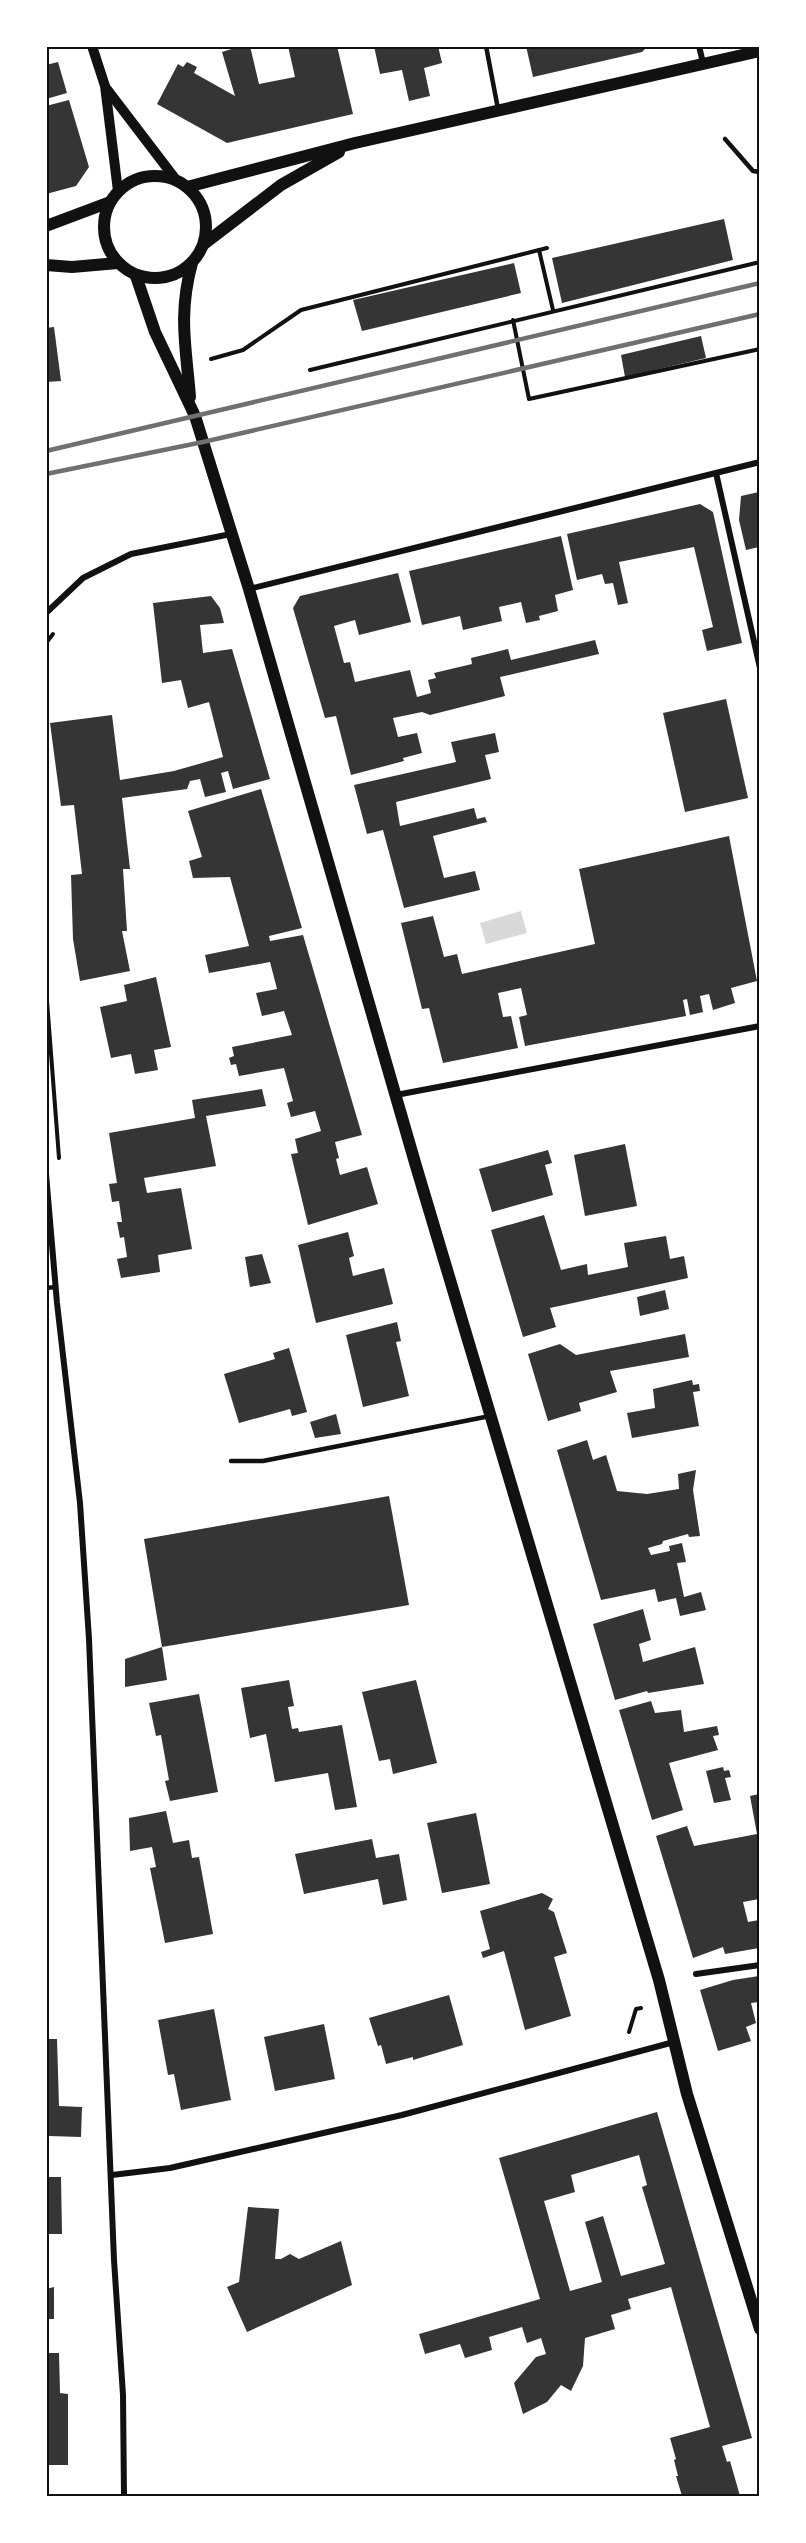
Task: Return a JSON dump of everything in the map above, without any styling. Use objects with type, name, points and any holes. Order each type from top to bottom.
[{"type":"main road","points":[[182,184],[759,51]]},
{"type":"main road","points":[[204,244],[206,228],[204,212],[197,198],[182,184],[161,176],[145,177],[130,182],[118,191],[110,202],[104,218],[104,234],[108,250],[118,263],[136,276],[151,279],[166,278],[180,273],[192,263],[204,244],[281,185],[355,143]]},
{"type":"main road","points":[[46,226],[110,202]]},
{"type":"main road","points":[[46,265],[72,267],[118,263]]},
{"type":"main road","points":[[191,405],[183,335],[186,287],[192,263]]},
{"type":"main road","points":[[136,276],[155,332],[191,405],[249,589],[490,1416],[664,1999],[687,2094],[759,2329]]},
{"type":"street","points":[[92,46],[105,86],[118,191]]},
{"type":"street","points":[[699,46],[703,63]]},
{"type":"street","points":[[105,86],[182,184]]},
{"type":"street","points":[[249,589],[759,462]]},
{"type":"street","points":[[716,473],[759,668]]},
{"type":"street","points":[[46,614],[83,578],[131,554],[232,534]]},
{"type":"street","points":[[396,1095],[759,1026]]},
{"type":"street","points":[[46,1174],[80,1503],[89,1639],[114,2260],[123,2396],[124,2496]]},
{"type":"street","points":[[696,1974],[759,1965]]},
{"type":"street","points":[[112,2175],[170,2168],[402,2115],[674,2042]]},
{"type":"lane","points":[[486,46],[498,112]]},
{"type":"lane","points":[[725,139],[753,171],[759,172]]},
{"type":"lane","points":[[46,1288],[56,1287]]},
{"type":"lane","points":[[231,1461],[263,1461],[490,1416]]},
{"type":"path","points":[[208,361],[243,350],[301,310],[547,248]]},
{"type":"path","points":[[539,250],[553,310]]},
{"type":"path","points":[[310,370],[759,262]]},
{"type":"path","points":[[513,320],[529,399],[759,349]]},
{"type":"path","points":[[46,643],[58,626]]},
{"type":"path","points":[[46,988],[60,1169]]},
{"type":"path","points":[[627,2039],[636,2009],[664,1999]]},
{"type":"shaded area","points":[[521,911],[527,933],[486,944],[480,923]]},
{"type":"building","points":[[241,46],[250,46],[259,84],[295,77],[288,46],[337,46],[353,114],[227,143],[157,104],[178,64],[183,67],[187,62],[197,67],[194,73],[235,96],[222,52]]},
{"type":"building","points":[[374,46],[438,46],[442,63],[424,68],[430,96],[409,101],[402,70],[380,74]]},
{"type":"building","points":[[526,46],[648,46],[642,52],[533,77]]},
{"type":"building","points":[[58,62],[67,93],[46,99],[46,65]]},
{"type":"building","points":[[69,100],[89,167],[76,186],[46,194],[46,106]]},
{"type":"building","points":[[724,219],[733,260],[562,303],[552,258]]},
{"type":"building","points":[[514,263],[521,293],[362,331],[353,300]]},
{"type":"building","points":[[54,327],[61,381],[46,382],[46,328]]},
{"type":"building","points":[[701,336],[706,358],[625,377],[621,355]]},
{"type":"building","points":[[759,492],[759,547],[746,550],[739,520],[741,496]]},
{"type":"building","points":[[700,504],[713,512],[742,643],[707,651],[702,630],[713,627],[694,547],[619,562],[628,603],[618,605],[613,583],[605,584],[602,574],[577,580],[567,534]]},
{"type":"building","points":[[561,536],[573,590],[555,595],[558,611],[539,616],[540,620],[526,623],[521,602],[499,607],[502,621],[463,630],[460,616],[422,625],[409,571]]},
{"type":"building","points":[[398,573],[411,622],[359,635],[355,620],[334,626],[344,663],[350,662],[355,682],[410,670],[417,697],[431,693],[428,680],[436,678],[434,673],[472,664],[471,658],[508,649],[511,660],[595,640],[599,654],[500,677],[505,696],[430,715],[422,712],[393,718],[398,737],[417,733],[422,753],[403,758],[404,761],[351,775],[336,716],[325,718],[293,608],[300,596]]},
{"type":"building","points":[[211,596],[220,608],[224,623],[200,625],[203,653],[232,649],[270,779],[233,789],[228,771],[221,773],[226,792],[205,797],[200,779],[190,781],[187,789],[122,798],[130,869],[123,869],[127,931],[122,931],[130,971],[80,981],[73,939],[71,875],[82,874],[74,805],[61,806],[50,723],[112,715],[120,780],[174,771],[223,757],[209,702],[188,708],[181,680],[162,683],[153,603]]},
{"type":"building","points":[[726,699],[748,798],[685,812],[663,713]]},
{"type":"building","points":[[495,733],[499,752],[485,755],[491,779],[396,802],[400,826],[474,808],[477,819],[485,817],[487,822],[433,836],[444,878],[475,871],[480,890],[404,908],[383,830],[367,834],[354,785],[456,762],[451,742]]},
{"type":"building","points":[[261,789],[302,928],[269,936],[270,941],[303,935],[362,1135],[335,1142],[340,1175],[367,1167],[378,1204],[308,1225],[291,1154],[298,1153],[295,1139],[321,1131],[315,1111],[291,1117],[287,1103],[293,1101],[284,1068],[239,1076],[236,1064],[231,1065],[229,1058],[234,1056],[232,1047],[292,1035],[284,1011],[262,1016],[256,993],[277,989],[270,962],[209,973],[205,955],[249,946],[230,877],[193,878],[189,861],[202,857],[188,811]]},
{"type":"building","points":[[729,836],[757,981],[731,988],[735,1003],[713,1010],[709,994],[700,996],[703,1012],[690,1015],[687,999],[683,1000],[686,1016],[525,1046],[519,1017],[527,1015],[521,988],[498,993],[503,1017],[511,1016],[518,1048],[443,1063],[429,1008],[422,1009],[401,923],[433,916],[444,957],[457,954],[462,974],[595,944],[579,869]]},
{"type":"building","points":[[156,977],[171,1047],[154,1050],[158,1070],[135,1074],[131,1054],[111,1058],[100,1007],[127,1001],[124,985]]},
{"type":"building","points":[[262,1089],[266,1106],[206,1116],[216,1166],[144,1178],[147,1193],[181,1188],[192,1249],[158,1255],[160,1272],[121,1278],[117,1259],[127,1257],[124,1237],[120,1238],[117,1222],[122,1222],[119,1201],[112,1202],[109,1184],[117,1183],[109,1133],[195,1118],[192,1100]]},
{"type":"building","points":[[625,1144],[637,1206],[585,1216],[574,1155]]},
{"type":"building","points":[[548,1150],[552,1163],[545,1165],[553,1195],[492,1212],[479,1169]]},
{"type":"building","points":[[544,1215],[561,1270],[587,1264],[588,1275],[628,1267],[624,1243],[666,1236],[670,1259],[684,1256],[688,1278],[550,1308],[556,1327],[523,1337],[491,1230]]},
{"type":"building","points":[[348,1232],[354,1256],[349,1258],[353,1276],[384,1268],[393,1304],[316,1323],[298,1245]]},
{"type":"building","points":[[262,1254],[271,1283],[250,1287],[245,1257]]},
{"type":"building","points":[[665,1290],[669,1309],[640,1316],[637,1297]]},
{"type":"building","points":[[397,1322],[401,1341],[396,1342],[409,1396],[363,1407],[346,1335]]},
{"type":"building","points":[[685,1334],[689,1357],[610,1371],[617,1392],[579,1403],[581,1411],[548,1421],[528,1354],[560,1344],[576,1355]]},
{"type":"building","points":[[289,1348],[307,1412],[292,1416],[290,1409],[239,1423],[224,1374],[275,1359],[273,1353]]},
{"type":"building","points":[[692,1380],[693,1385],[699,1384],[700,1391],[693,1392],[699,1426],[632,1438],[627,1413],[655,1408],[653,1389]]},
{"type":"building","points":[[336,1414],[341,1434],[315,1438],[310,1422]]},
{"type":"building","points":[[587,1440],[593,1460],[606,1455],[617,1491],[647,1494],[679,1489],[678,1474],[696,1470],[693,1490],[700,1536],[689,1537],[688,1534],[648,1548],[651,1555],[670,1551],[669,1546],[682,1543],[686,1562],[677,1563],[684,1597],[701,1592],[706,1610],[680,1616],[676,1598],[658,1602],[655,1589],[601,1600],[557,1450]]},
{"type":"building","points":[[389,1496],[409,1605],[162,1647],[144,1539]]},
{"type":"building","points":[[643,1609],[651,1640],[639,1644],[643,1662],[695,1647],[704,1684],[648,1693],[647,1691],[615,1700],[593,1624]]},
{"type":"building","points":[[162,1647],[167,1680],[125,1687],[125,1659]]},
{"type":"building","points":[[289,1680],[294,1706],[288,1707],[292,1729],[298,1728],[299,1732],[342,1725],[357,1807],[335,1810],[328,1773],[275,1782],[266,1734],[250,1738],[241,1688]]},
{"type":"building","points":[[416,1680],[437,1763],[393,1774],[390,1759],[379,1761],[362,1692]]},
{"type":"building","points":[[199,1694],[218,1792],[170,1801],[165,1781],[169,1780],[161,1735],[156,1736],[149,1703]]},
{"type":"building","points":[[651,1701],[655,1713],[681,1710],[684,1732],[717,1726],[719,1735],[713,1736],[718,1750],[669,1763],[683,1810],[652,1820],[619,1710]]},
{"type":"building","points":[[723,1767],[724,1771],[729,1770],[731,1777],[725,1778],[731,1800],[714,1803],[706,1771]]},
{"type":"building","points":[[759,1794],[759,1899],[743,1902],[748,1922],[759,1920],[759,1948],[725,1954],[723,1947],[693,1958],[656,1836],[687,1826],[694,1846],[757,1834],[750,1796]]},
{"type":"building","points":[[166,1811],[173,1843],[189,1840],[192,1858],[199,1857],[213,1934],[165,1943],[150,1868],[156,1867],[152,1847],[130,1851],[129,1818]]},
{"type":"building","points":[[476,1813],[490,1884],[442,1893],[427,1823]]},
{"type":"building","points":[[372,1839],[376,1858],[399,1854],[407,1900],[383,1905],[378,1879],[304,1894],[295,1854]]},
{"type":"building","points":[[542,1893],[553,1899],[548,1909],[554,1912],[567,1953],[554,1957],[571,2016],[525,2030],[504,1951],[483,1958],[481,1952],[490,1949],[480,1911]]},
{"type":"building","points":[[759,1976],[759,2002],[751,2003],[756,2023],[746,2027],[751,2041],[718,2051],[700,1990],[733,1980]]},
{"type":"building","points":[[449,1995],[463,2045],[413,2060],[413,2057],[386,2064],[381,2045],[378,2046],[369,2018]]},
{"type":"building","points":[[214,2009],[231,2100],[181,2110],[174,2074],[168,2075],[158,2020]]},
{"type":"building","points":[[324,2024],[335,2079],[275,2091],[264,2037]]},
{"type":"building","points":[[46,2039],[57,2039],[59,2106],[82,2107],[81,2137],[49,2136]]},
{"type":"building","points":[[657,2112],[752,2438],[722,2446],[727,2462],[730,2461],[740,2496],[682,2496],[676,2476],[678,2476],[674,2460],[676,2459],[670,2438],[710,2427],[671,2287],[628,2299],[631,2309],[611,2315],[615,2329],[585,2338],[583,2366],[571,2391],[561,2385],[547,2402],[523,2414],[514,2383],[536,2357],[546,2354],[541,2338],[527,2343],[522,2327],[489,2337],[492,2350],[465,2358],[460,2344],[425,2354],[419,2334],[540,2299],[499,2158]],"holes":[[[639,2155],[647,2185],[642,2187],[665,2264],[621,2276],[603,2216],[585,2222],[602,2282],[570,2291],[544,2201],[575,2192],[571,2175]]]},
{"type":"building","points":[[46,2177],[61,2177],[62,2234],[46,2234]]},
{"type":"building","points":[[248,2207],[279,2209],[275,2259],[281,2259],[290,2254],[299,2259],[341,2241],[352,2285],[247,2332],[227,2287],[239,2282]]},
{"type":"building","points":[[54,2287],[54,2319],[46,2319],[46,2289]]},
{"type":"building","points":[[46,2353],[59,2353],[60,2393],[68,2394],[68,2465],[46,2465]]},
{"type":"railway","points":[[46,451],[760,283]]},
{"type":"railway","points":[[46,474],[203,442],[760,314]]}]
